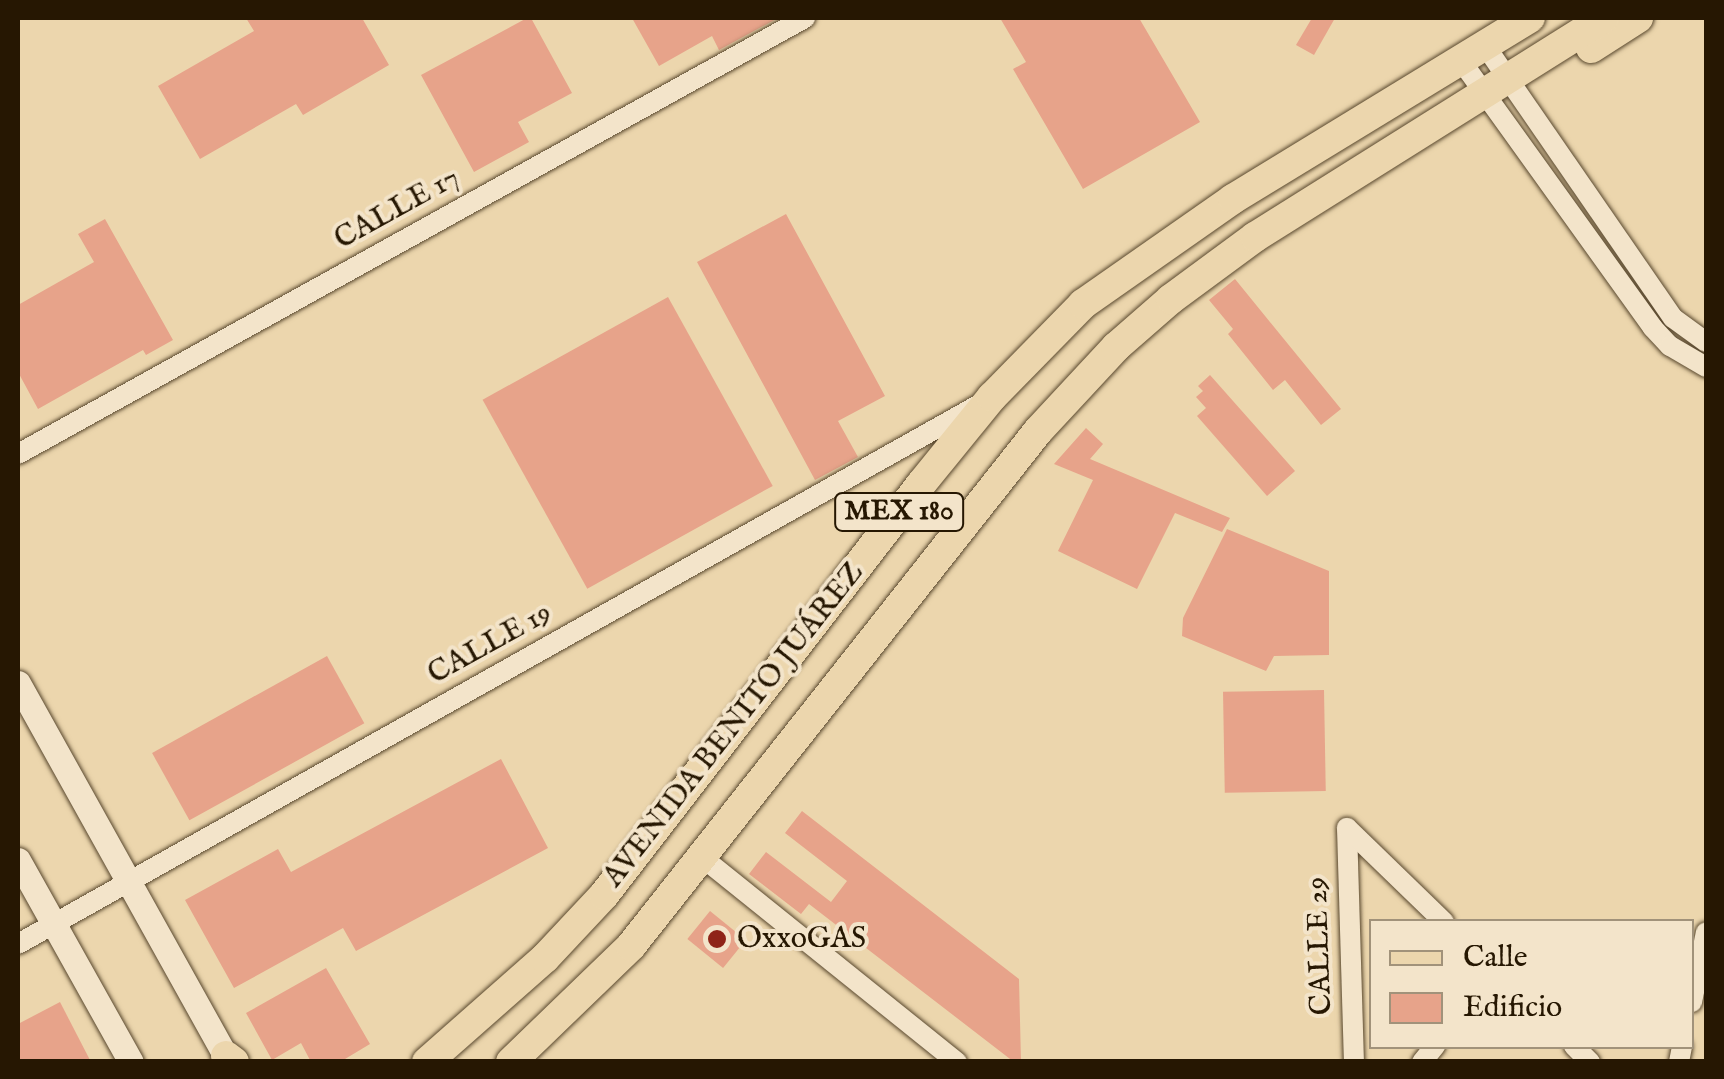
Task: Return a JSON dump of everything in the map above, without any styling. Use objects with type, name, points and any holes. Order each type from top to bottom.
[{"type":"main road","name":"MEX 180","points":[[1474,54],[1530,18]]},
{"type":"main road","name":"MEX 180","points":[[1497,87],[1604,18]]},
{"type":"main road","points":[[1497,87],[1576,58],[1638,18]]},
{"type":"main road","name":"AVENIDA BENITO JUÁREZ","points":[[427,1062],[545,958],[604,895],[992,397],[1083,304],[1143,258],[1474,54]]},
{"type":"main road","name":"AVENIDA BENITO JUÁREZ","points":[[510,1062],[630,946],[1038,430],[1116,347],[1171,298],[1255,238],[1497,87]]},
{"type":"street","name":"CALLE 17","points":[[18,454],[805,18]]},
{"type":"street","points":[[1474,54],[1557,194],[1606,263],[1670,346],[1706,367]]},
{"type":"street","points":[[1497,87],[1578,179],[1674,318],[1706,342]]},
{"type":"street","points":[[1557,194],[1578,179]]},
{"type":"street","points":[[1606,263],[1626,250]]},
{"type":"street","name":"CALLE 19","points":[[18,944],[992,397]]},
{"type":"street","points":[[18,683],[230,1060]]},
{"type":"street","name":"CALLE 29","points":[[1354,1062],[1347,828],[1441,919]]},
{"type":"street","points":[[702,858],[958,1062]]},
{"type":"street","points":[[18,860],[131,1062]]},
{"type":"street","points":[[1694,994],[1706,932]]},
{"type":"building","points":[[246,18],[362,18],[389,65],[303,115],[296,104],[200,159],[158,86],[254,31]]},
{"type":"building","points":[[531,18],[572,93],[518,122],[529,142],[474,172],[421,75]]},
{"type":"building","points":[[632,18],[778,18],[719,50],[712,36],[659,66]]},
{"type":"building","points":[[1000,18],[1139,18],[1200,122],[1083,189],[1013,69],[1026,62]]},
{"type":"building","points":[[1312,18],[1335,18],[1314,55],[1296,45]]},
{"type":"building","points":[[786,214],[885,396],[838,421],[858,457],[815,480],[697,262]]},
{"type":"building","points":[[105,219],[173,340],[146,355],[143,350],[38,409],[18,372],[18,305],[94,262],[78,234]]},
{"type":"building","points":[[1235,279],[1341,409],[1321,425],[1285,380],[1273,390],[1228,334],[1233,329],[1209,300]]},
{"type":"building","points":[[668,297],[773,486],[587,589],[483,400]]},
{"type":"building","points":[[1210,375],[1295,471],[1267,496],[1197,416],[1206,408],[1196,397],[1203,391],[1198,386]]},
{"type":"building","points":[[1086,428],[1103,444],[1090,459],[1230,518],[1222,532],[1175,513],[1137,589],[1058,551],[1093,480],[1054,464]]},
{"type":"building","points":[[1227,529],[1329,571],[1329,655],[1274,656],[1266,671],[1182,636],[1183,618]]},
{"type":"building","points":[[327,656],[364,723],[189,820],[152,753]]},
{"type":"building","points":[[1324,690],[1326,791],[1225,793],[1223,692]]},
{"type":"building","points":[[501,759],[548,848],[356,951],[343,928],[234,988],[185,900],[278,849],[291,872]]},
{"type":"building","points":[[802,811],[1019,979],[1021,1062],[1014,1062],[809,904],[801,914],[749,874],[766,852],[831,902],[847,881],[785,833]]},
{"type":"building","name":"OxxoGAS","points":[[710,911],[746,940],[723,968],[687,939]]},
{"type":"building","points":[[326,968],[370,1044],[340,1062],[311,1062],[301,1043],[272,1060],[246,1013]]},
{"type":"building","points":[[60,1002],[91,1062],[18,1062],[18,1024]]},
{"type":"place","name":"OxxoGAS","points":[[717,939]]}]
